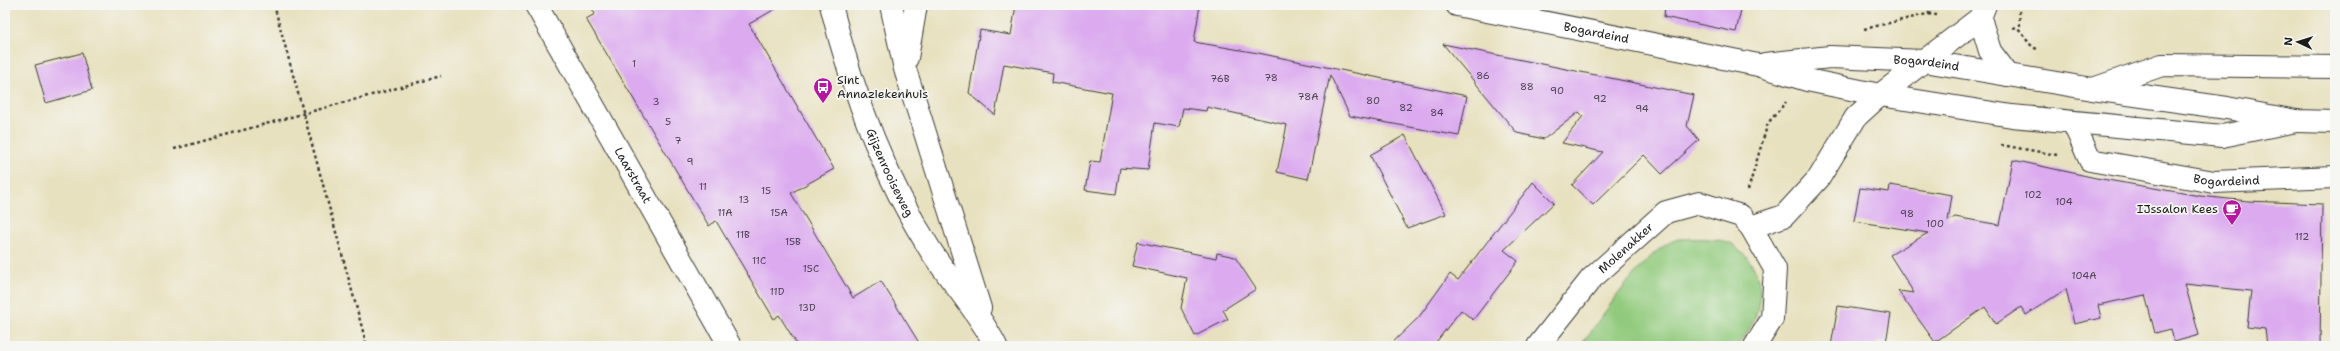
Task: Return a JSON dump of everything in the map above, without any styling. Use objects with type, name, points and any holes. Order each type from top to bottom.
[{"type":"street","name":"Laarstraat","points":[[536,5],[730,346]]},
{"type":"street","name":"Gijzenrooiseweg","points":[[832,5],[859,99],[890,176],[909,214],[932,252],[984,323],[996,346]]},
{"type":"street","name":"Gijzenrooiseweg","points":[[891,5],[905,69],[984,323]]},
{"type":"street","points":[[905,69],[916,5]]},
{"type":"street","name":"Bogardeind","points":[[1457,5],[1758,65],[1807,80],[1880,95],[2012,116],[2222,136],[2296,121]]},
{"type":"street","points":[[1755,346],[1772,319],[1775,269],[1746,222],[1784,216],[1819,178],[1856,117],[1880,95],[1924,61],[1982,12],[1990,51],[2008,75]]},
{"type":"street","name":"Bogardeind","points":[[1758,65],[1830,57],[1924,61],[2093,89],[2227,108],[2296,121],[2335,122]]},
{"type":"street","name":"Bogardeind","points":[[2093,89],[2162,65],[2335,67]]},
{"type":"street","name":"Bogardeind","points":[[2072,122],[2090,160],[2214,182],[2335,177]]},
{"type":"street","name":"Molenakker","points":[[1538,346],[1591,279],[1666,212],[1699,203],[1746,222]]},
{"type":"path","points":[[274,5],[367,346]]},
{"type":"path","points":[[1927,14],[1938,5]]},
{"type":"path","points":[[2019,5],[2020,29]]},
{"type":"path","points":[[174,149],[441,76]]},
{"type":"path","points":[[1746,222],[1768,123],[1807,80]]},
{"type":"green space","points":[[1678,239],[1711,239],[1724,241],[1734,246],[1751,263],[1757,275],[1759,287],[1757,312],[1745,336],[1737,346],[1580,346],[1638,269],[1665,245]]},
{"type":"building","points":[[590,5],[782,5],[749,24],[834,169],[791,193],[853,298],[881,281],[921,346],[798,346],[779,315],[774,319],[716,221],[709,226],[586,19],[595,14]]},
{"type":"building","points":[[1016,5],[1200,5],[1194,42],[1258,53],[1467,96],[1459,136],[1350,116],[1330,75],[1308,179],[1277,172],[1287,125],[1207,107],[1206,111],[1183,108],[1179,127],[1155,123],[1148,170],[1120,168],[1116,194],[1085,190],[1090,161],[1100,162],[1112,93],[1052,82],[1053,73],[1004,64],[995,115],[969,93],[980,30],[1011,35]]},
{"type":"building","points":[[1665,5],[1742,5],[1736,32],[1664,17]]},
{"type":"building","points":[[1443,44],[1694,95],[1687,126],[1699,140],[1662,174],[1644,155],[1593,205],[1572,185],[1603,152],[1562,143],[1583,116],[1579,112],[1544,139],[1517,133]]},
{"type":"building","points":[[82,53],[92,90],[46,103],[35,65]]},
{"type":"building","points":[[1405,135],[1446,214],[1407,228],[1370,155]]},
{"type":"building","points":[[2013,160],[2096,178],[2200,196],[2248,201],[2322,204],[2320,346],[2267,346],[2265,329],[2247,327],[2251,291],[2185,284],[2199,335],[2174,342],[2171,329],[2155,333],[2145,295],[2098,305],[2101,318],[2074,324],[2066,289],[2026,315],[2021,307],[1996,324],[1985,307],[1935,342],[1898,291],[1914,293],[1890,255],[1928,233],[1854,221],[1860,188],[1889,192],[1890,185],[1952,195],[1948,221],[1955,217],[2000,225]]},
{"type":"building","points":[[1533,182],[1554,203],[1504,250],[1518,261],[1473,320],[1461,310],[1433,346],[1389,346],[1419,317],[1450,274],[1458,280]]},
{"type":"building","points":[[1138,242],[1216,258],[1217,253],[1235,257],[1256,289],[1223,310],[1228,319],[1195,336],[1181,308],[1187,278],[1132,266]]},
{"type":"building","points":[[1838,306],[1891,314],[1886,342],[1877,341],[1876,346],[1831,346]]},
{"type":"place","name":"Sint Annaziekenhuis","points":[[823,104]]},
{"type":"place","name":"IJssalon Kees","points":[[2232,226]]}]
